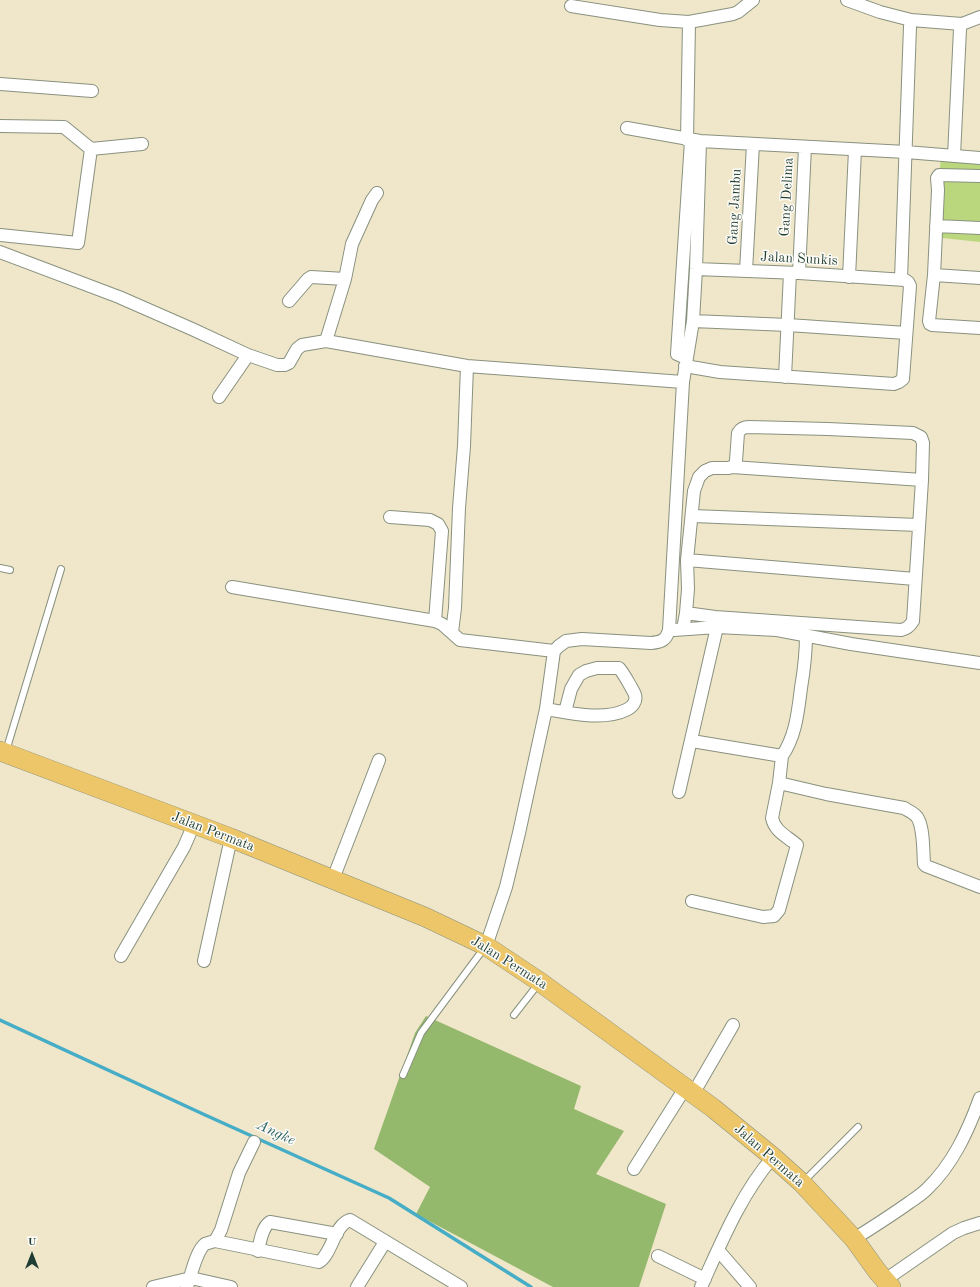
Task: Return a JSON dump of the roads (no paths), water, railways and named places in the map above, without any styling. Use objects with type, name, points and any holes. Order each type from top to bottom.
[{"type":"main road","name":"Jalan Permata","points":[[2,752],[231,838],[426,917],[486,946],[540,982],[713,1108],[773,1157],[802,1183],[854,1239],[888,1284]]},
{"type":"street","points":[[571,6],[660,20],[689,22],[733,14],[738,12],[753,0]]},
{"type":"street","points":[[847,0],[880,12],[910,20],[962,24],[980,18]]},
{"type":"street","points":[[486,946],[508,879],[519,833],[546,709],[554,651],[566,641],[582,639],[651,643],[659,642],[664,640],[669,630],[682,382],[693,321],[696,269],[689,22]]},
{"type":"street","points":[[693,140],[677,354],[686,362],[720,372],[894,384],[899,382],[902,379],[910,286],[908,282],[901,279],[910,26]]},
{"type":"street","points":[[954,156],[960,29]]},
{"type":"street","points":[[0,84],[92,91]]},
{"type":"street","points":[[0,126],[64,127],[91,149],[142,144]]},
{"type":"street","points":[[627,128],[693,140],[906,152],[980,158]]},
{"type":"street","name":"Gang Jambu","points":[[746,271],[753,144]]},
{"type":"street","name":"Gang Delima","points":[[785,377],[788,325],[805,146]]},
{"type":"street","points":[[0,235],[78,243],[91,149]]},
{"type":"street","points":[[849,277],[855,150]]},
{"type":"street","points":[[980,176],[938,176],[934,275],[929,315],[930,324],[980,328]]},
{"type":"street","points":[[326,341],[345,280],[352,244],[372,200],[377,193]]},
{"type":"street","points":[[936,226],[980,228]]},
{"type":"street","points":[[0,252],[119,297],[192,329],[248,356],[277,365],[285,365],[289,363],[302,345],[326,341],[467,366],[682,382]]},
{"type":"street","name":"Jalan Sunkis","points":[[696,269],[901,279]]},
{"type":"street","points":[[934,275],[980,278]]},
{"type":"street","points":[[289,301],[311,277],[345,280]]},
{"type":"street","points":[[681,291],[695,290]]},
{"type":"street","points":[[693,321],[788,325],[906,334]]},
{"type":"street","points":[[219,397],[248,356]]},
{"type":"street","points":[[452,632],[455,608],[467,366]]},
{"type":"street","points":[[686,613],[715,617],[906,629],[913,621],[922,480],[923,443],[921,437],[913,434],[828,429],[744,427],[738,433],[736,461],[732,467]]},
{"type":"street","points":[[682,629],[686,613],[688,589],[687,560],[693,516],[694,491],[699,477],[704,471],[712,468],[732,467],[922,480]]},
{"type":"street","points":[[693,516],[918,524]]},
{"type":"street","points":[[390,517],[430,520],[438,524],[442,531],[435,621]]},
{"type":"street","points":[[687,560],[915,578]]},
{"type":"street","points":[[232,587],[435,621],[442,624],[460,640],[554,651]]},
{"type":"street","points":[[669,630],[717,627],[777,630],[851,644],[980,663]]},
{"type":"street","points":[[679,792],[692,741],[717,627]]},
{"type":"street","points":[[692,901],[763,916],[774,916],[779,910],[797,845],[778,830],[773,823],[772,818],[779,783],[782,756],[788,747],[796,726],[806,651],[806,635]]},
{"type":"street","points":[[546,709],[565,712],[603,715],[619,713],[630,708],[635,700],[635,694],[619,668],[586,671],[579,675],[571,689],[565,712]]},
{"type":"street","points":[[692,741],[782,756]]},
{"type":"street","points":[[333,880],[379,760]]},
{"type":"street","points":[[779,783],[826,794],[904,808],[912,812],[918,818],[921,828],[924,864],[980,887]]},
{"type":"street","points":[[121,956],[184,847],[194,824]]},
{"type":"street","points":[[204,961],[231,838]]},
{"type":"street","points":[[634,1169],[733,1025]]},
{"type":"street","points":[[854,1239],[927,1190],[958,1150],[980,1098]]},
{"type":"street","points":[[215,1241],[221,1230],[239,1173],[254,1142]]},
{"type":"street","points":[[658,1256],[703,1283],[735,1214],[762,1170],[773,1157]]},
{"type":"street","points":[[189,1283],[199,1253],[202,1247],[206,1244],[215,1241],[258,1251],[319,1262],[324,1258],[337,1234],[345,1223],[350,1220],[461,1287]]},
{"type":"street","points":[[258,1251],[264,1228],[267,1223],[270,1222],[337,1234]]},
{"type":"street","points":[[888,1284],[953,1233],[980,1223]]},
{"type":"street","points":[[363,1285],[385,1242]]},
{"type":"street","points":[[718,1250],[750,1287]]},
{"type":"street","points":[[153,1287],[189,1283],[232,1287]]},
{"type":"lane","points":[[0,568],[10,570]]},
{"type":"lane","points":[[2,752],[61,569]]},
{"type":"lane","points":[[404,1075],[421,1032],[486,946]]},
{"type":"lane","points":[[514,1015],[540,982]]},
{"type":"lane","points":[[802,1183],[858,1127]]},
{"type":"waterway","name":"Angke","points":[[0,1020],[389,1198],[531,1287]]}]
